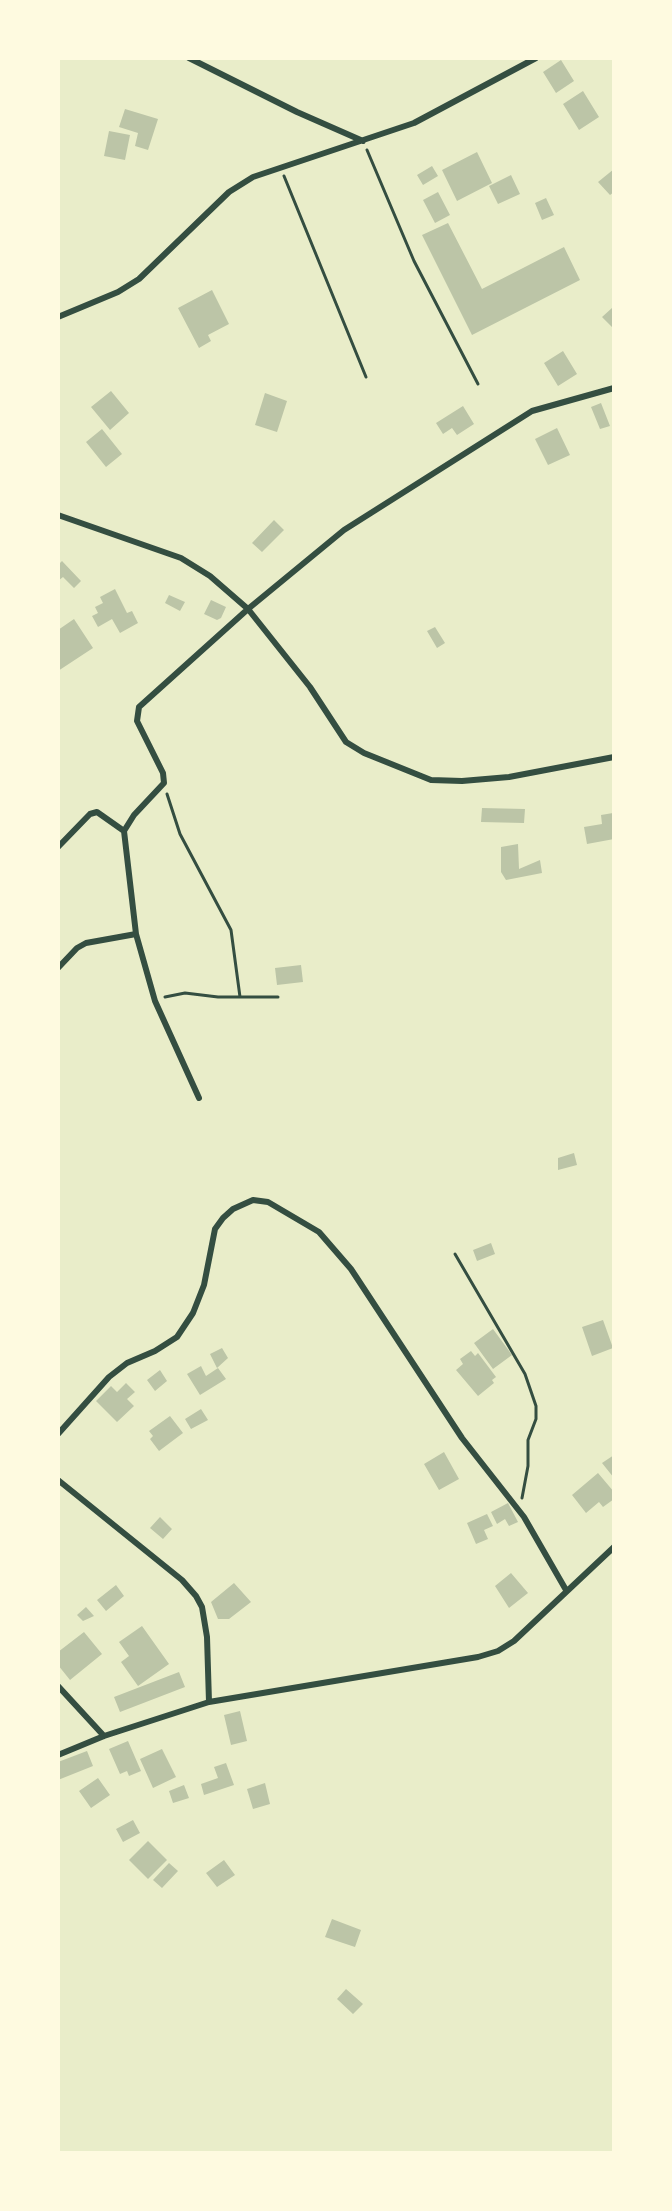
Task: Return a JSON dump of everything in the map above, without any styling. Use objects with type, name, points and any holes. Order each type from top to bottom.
[{"type":"street","points":[[189,58],[297,112],[364,141]]},
{"type":"street","points":[[58,317],[118,292],[139,279],[229,192],[253,177],[414,123],[536,58]]},
{"type":"street","points":[[199,1098],[155,1001],[136,934],[124,831],[134,815],[164,783],[163,773],[137,722],[138,707],[248,609],[344,530],[532,411],[614,388]]},
{"type":"street","points":[[58,515],[181,558],[210,576],[248,609],[310,687],[346,742],[364,753],[431,780],[462,782],[510,777],[614,757]]},
{"type":"street","points":[[58,847],[90,814],[97,812],[124,831]]},
{"type":"street","points":[[58,968],[77,948],[86,943],[136,934]]},
{"type":"street","points":[[58,1434],[109,1377],[127,1364],[155,1352],[177,1337],[193,1313],[204,1285],[215,1229],[233,1209],[253,1200],[268,1202],[319,1232],[351,1269],[462,1438],[520,1511],[566,1590]]},
{"type":"street","points":[[58,1480],[182,1581],[196,1596],[202,1607],[207,1637],[209,1702]]},
{"type":"street","points":[[58,1755],[104,1736],[209,1702],[478,1657],[498,1651],[514,1641],[614,1547]]},
{"type":"street","points":[[58,1686],[104,1736]]},
{"type":"path","points":[[364,141],[414,261],[478,384]]},
{"type":"path","points":[[281,168],[366,377]]},
{"type":"path","points":[[164,783],[180,834],[231,930],[240,997]]},
{"type":"path","points":[[155,1001],[178,993],[278,997]]},
{"type":"path","points":[[455,1254],[525,1374],[536,1406],[536,1419],[528,1440],[528,1466],[520,1511]]},
{"type":"building","points":[[561,60],[574,81],[556,93],[543,72]]},
{"type":"building","points":[[583,91],[599,117],[579,130],[563,104]]},
{"type":"building","points":[[125,109],[158,119],[148,150],[135,146],[138,133],[119,127]]},
{"type":"building","points":[[109,131],[130,135],[125,160],[104,156]]},
{"type":"building","points":[[477,152],[492,183],[457,201],[442,170]]},
{"type":"building","points":[[432,166],[438,176],[423,185],[417,175]]},
{"type":"building","points":[[614,169],[614,192],[610,195],[598,182]]},
{"type":"building","points":[[511,175],[520,194],[498,204],[489,186]]},
{"type":"building","points":[[438,192],[450,215],[435,223],[423,200]]},
{"type":"building","points":[[546,198],[554,215],[542,220],[535,203]]},
{"type":"building","points":[[448,223],[482,289],[564,247],[580,280],[472,335],[422,235]]},
{"type":"building","points":[[212,290],[229,324],[208,335],[211,341],[199,348],[178,308]]},
{"type":"building","points":[[612,308],[614,310],[614,329],[602,317]]},
{"type":"building","points":[[563,351],[577,374],[558,386],[544,363]]},
{"type":"building","points":[[111,391],[129,413],[110,430],[91,407]]},
{"type":"building","points":[[265,393],[287,401],[277,432],[255,425]]},
{"type":"building","points":[[601,403],[610,426],[600,429],[591,407]]},
{"type":"building","points":[[463,406],[474,424],[457,435],[452,428],[443,434],[436,423]]},
{"type":"building","points":[[557,428],[570,455],[548,465],[535,439]]},
{"type":"building","points":[[102,429],[122,454],[106,467],[86,442]]},
{"type":"building","points":[[274,520],[284,530],[262,552],[252,543]]},
{"type":"building","points":[[62,561],[81,581],[74,588],[63,577],[58,581],[58,565]]},
{"type":"building","points":[[115,589],[127,613],[132,611],[138,623],[120,633],[112,619],[98,627],[92,616],[98,613],[95,607],[103,603],[100,597]]},
{"type":"building","points":[[169,595],[185,602],[180,611],[165,603]]},
{"type":"building","points":[[211,600],[226,607],[221,618],[217,620],[204,614]]},
{"type":"building","points":[[74,619],[93,648],[58,671],[58,630]]},
{"type":"building","points":[[435,627],[445,643],[437,648],[427,631]]},
{"type":"building","points":[[482,808],[525,809],[524,823],[481,822]]},
{"type":"building","points":[[613,813],[614,839],[587,844],[584,827],[602,824],[601,815]]},
{"type":"building","points":[[518,844],[519,869],[540,860],[542,873],[506,880],[501,872],[501,847]]},
{"type":"building","points":[[301,965],[303,982],[277,985],[275,968]]},
{"type":"building","points":[[574,1153],[577,1165],[558,1170],[558,1158]]},
{"type":"building","points":[[491,1243],[495,1254],[477,1261],[473,1250]]},
{"type":"building","points":[[603,1320],[613,1348],[592,1356],[582,1327]]},
{"type":"building","points":[[493,1329],[512,1355],[493,1369],[474,1343]]},
{"type":"building","points":[[222,1348],[228,1358],[217,1368],[210,1354]]},
{"type":"building","points":[[471,1351],[475,1356],[478,1353],[496,1377],[492,1380],[494,1383],[478,1396],[456,1370],[463,1364],[460,1359]]},
{"type":"building","points":[[201,1366],[206,1376],[218,1368],[226,1379],[200,1395],[187,1374]]},
{"type":"building","points":[[160,1370],[167,1381],[155,1391],[147,1380]]},
{"type":"building","points":[[126,1383],[135,1392],[127,1399],[134,1406],[117,1422],[96,1401],[111,1386],[117,1392]]},
{"type":"building","points":[[201,1409],[208,1420],[191,1429],[185,1419]]},
{"type":"building","points":[[170,1416],[183,1433],[159,1451],[150,1439],[153,1436],[149,1431]]},
{"type":"building","points":[[444,1452],[459,1479],[439,1490],[424,1464]]},
{"type":"building","points":[[614,1455],[614,1478],[602,1463]]},
{"type":"building","points":[[598,1473],[614,1492],[614,1499],[603,1507],[599,1502],[586,1513],[572,1495]]},
{"type":"building","points":[[508,1503],[518,1522],[509,1526],[505,1519],[497,1524],[491,1512]]},
{"type":"building","points":[[487,1514],[493,1526],[484,1530],[488,1539],[476,1544],[467,1523]]},
{"type":"building","points":[[160,1517],[172,1529],[163,1539],[150,1528]]},
{"type":"building","points":[[511,1573],[528,1593],[509,1608],[495,1586]]},
{"type":"building","points":[[234,1583],[251,1602],[229,1619],[218,1619],[211,1602]]},
{"type":"building","points":[[116,1585],[124,1596],[106,1611],[97,1600]]},
{"type":"building","points":[[86,1607],[94,1616],[83,1621],[77,1615]]},
{"type":"building","points":[[142,1626],[169,1664],[138,1686],[121,1662],[129,1656],[119,1642]]},
{"type":"building","points":[[84,1632],[102,1654],[70,1680],[58,1665],[58,1652]]},
{"type":"building","points":[[179,1672],[185,1687],[120,1712],[114,1697]]},
{"type":"building","points":[[240,1711],[247,1741],[231,1745],[224,1715]]},
{"type":"building","points":[[128,1741],[141,1771],[129,1776],[127,1771],[120,1774],[109,1749]]},
{"type":"building","points":[[162,1749],[176,1777],[153,1788],[140,1759]]},
{"type":"building","points":[[87,1751],[93,1766],[58,1780],[58,1762]]},
{"type":"building","points":[[226,1763],[234,1785],[204,1795],[201,1784],[218,1778],[214,1767]]},
{"type":"building","points":[[98,1778],[110,1795],[91,1808],[79,1791]]},
{"type":"building","points":[[265,1783],[270,1804],[253,1809],[247,1789]]},
{"type":"building","points":[[184,1785],[189,1798],[173,1803],[169,1791]]},
{"type":"building","points":[[133,1820],[140,1833],[123,1842],[116,1829]]},
{"type":"building","points":[[148,1841],[167,1860],[148,1879],[129,1860]]},
{"type":"building","points":[[224,1860],[235,1875],[217,1887],[206,1873]]},
{"type":"building","points":[[169,1863],[178,1871],[162,1888],[153,1880]]},
{"type":"building","points":[[332,1919],[361,1930],[355,1947],[325,1937]]},
{"type":"building","points":[[346,1989],[363,2004],[353,2014],[337,1999]]}]
